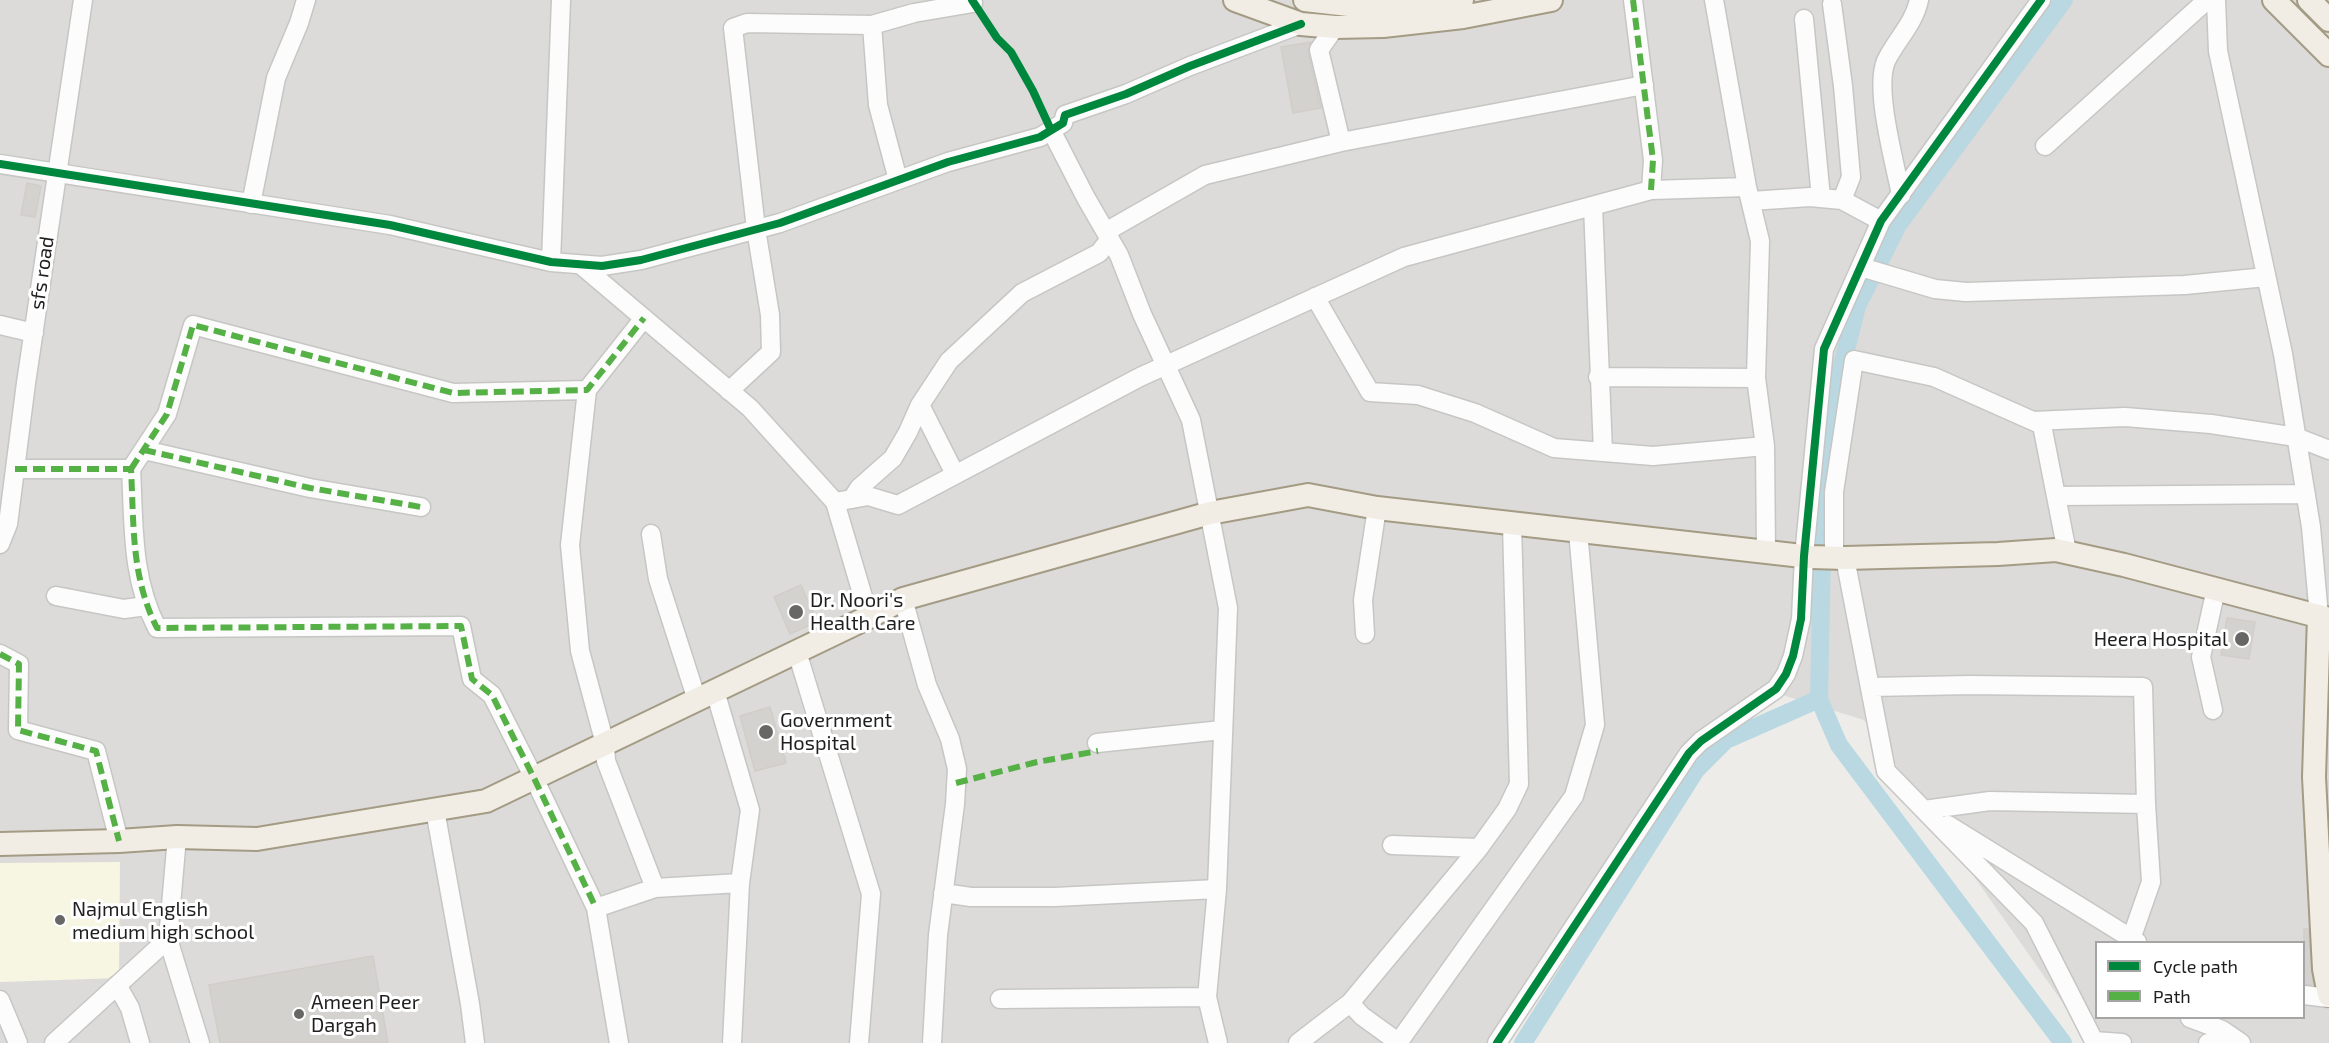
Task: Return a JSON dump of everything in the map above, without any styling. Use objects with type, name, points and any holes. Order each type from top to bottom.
[{"type":"main road","points":[[1235,0],[1301,24],[1335,27],[1383,26],[1463,17],[1551,0]]},
{"type":"main road","points":[[1305,0],[1392,10],[1431,2],[1462,0]]},
{"type":"main road","points":[[2274,0],[2329,55]]},
{"type":"main road","points":[[2309,0],[2329,20]]},
{"type":"main road","points":[[0,844],[177,837],[257,839],[486,801],[869,617],[903,598],[1210,513],[1308,495],[1377,508],[1825,557],[1998,554],[2056,550],[2124,565],[2324,617],[2322,778],[2324,969],[2329,996]]},
{"type":"street","name":"sfs road","points":[[0,544],[15,469],[83,0]]},
{"type":"street","points":[[251,204],[276,78],[306,0]]},
{"type":"street","points":[[551,262],[561,0]]},
{"type":"street","points":[[1633,0],[1653,160],[1651,190]]},
{"type":"street","points":[[1714,0],[1749,194],[1760,242],[1756,378],[1765,446],[1766,552]]},
{"type":"street","points":[[1901,195],[1881,88],[1886,63],[1916,13],[1919,0]]},
{"type":"street","points":[[2041,0],[1881,221],[1824,349],[1825,557],[1871,687],[1886,771],[2034,923],[2094,1042],[2122,1043]]},
{"type":"street","points":[[2045,146],[2207,0]]},
{"type":"street","points":[[2216,0],[2218,51],[2283,354],[2324,617]]},
{"type":"street","points":[[729,391],[771,352],[770,315],[756,229],[733,28],[747,22],[872,26],[914,14],[973,3]]},
{"type":"street","points":[[1832,4],[1843,86],[1851,177],[1842,200]]},
{"type":"street","points":[[1804,19],[1821,198]]},
{"type":"street","points":[[0,164],[390,225],[551,262],[602,266],[641,260],[780,223],[948,162],[1040,137],[1063,123],[1065,115],[1126,94],[1190,66],[1301,24]]},
{"type":"street","points":[[872,26],[878,105],[898,180]]},
{"type":"street","points":[[1335,27],[1320,50],[1341,142]]},
{"type":"street","points":[[1218,1043],[1207,997],[1217,889],[1228,608],[1191,420],[1107,231],[1205,175],[1341,142],[1644,85]]},
{"type":"street","points":[[1051,130],[1110,239]]},
{"type":"street","points":[[844,500],[868,496],[898,505],[1167,365],[1404,256],[1651,190],[1842,200],[1881,221]]},
{"type":"street","points":[[1593,206],[1598,377],[1603,452]]},
{"type":"street","points":[[844,500],[893,458],[920,405],[949,361],[1022,293],[1099,253],[1110,239]]},
{"type":"street","points":[[581,265],[750,408],[844,500],[869,617]]},
{"type":"street","points":[[1861,267],[1935,289],[1966,292],[2185,285],[2266,277]]},
{"type":"street","points":[[1315,297],[1370,392],[1418,395],[1475,413],[1554,448],[1653,456],[1765,446]]},
{"type":"street","points":[[644,318],[587,390],[570,545],[580,651],[605,744],[606,761],[655,888]]},
{"type":"street","points":[[0,325],[34,333]]},
{"type":"street","points":[[587,390],[453,393],[193,325],[167,414],[131,470],[135,562],[146,606],[157,628],[461,627],[472,679],[492,695],[596,908],[619,1043]]},
{"type":"street","points":[[1497,1043],[1689,753],[1701,741],[1776,689],[1786,674],[1793,656],[1801,619],[1825,557],[1854,360],[1934,377],[2042,425],[2067,552]]},
{"type":"street","points":[[1598,377],[1756,378]]},
{"type":"street","points":[[920,405],[955,474]]},
{"type":"street","points":[[2033,421],[2125,417],[2211,424],[2296,437],[2329,450]]},
{"type":"street","points":[[144,450],[310,488],[421,507]]},
{"type":"street","points":[[15,469],[131,470]]},
{"type":"street","points":[[2056,496],[2306,495]]},
{"type":"street","points":[[1365,634],[1363,600],[1377,508]]},
{"type":"street","points":[[1298,1043],[1350,1003],[1479,848],[1508,809],[1519,784],[1512,524]]},
{"type":"street","points":[[1350,1003],[1362,1016],[1398,1042],[1574,796],[1595,725],[1578,531]]},
{"type":"street","points":[[651,534],[658,579],[750,810],[740,883],[732,1043]]},
{"type":"street","points":[[2213,710],[2201,657],[2216,589]]},
{"type":"street","points":[[56,596],[124,609],[146,606]]},
{"type":"street","points":[[903,598],[927,685],[950,739],[957,769],[955,804],[938,935],[932,1043]]},
{"type":"street","points":[[797,652],[871,894],[859,1043]]},
{"type":"street","points":[[0,654],[19,664],[18,730],[96,751],[119,841]]},
{"type":"street","points":[[1871,687],[2143,687],[2151,882],[2128,941]]},
{"type":"street","points":[[1097,743],[1222,730]]},
{"type":"street","points":[[1924,810],[1990,801],[2146,804]]},
{"type":"street","points":[[435,810],[475,1043]]},
{"type":"street","points":[[1924,810],[2106,923],[2127,941]]},
{"type":"street","points":[[177,837],[168,939],[200,1043]]},
{"type":"street","points":[[1392,845],[1479,848]]},
{"type":"street","points":[[596,908],[655,888],[740,883]]},
{"type":"street","points":[[943,893],[971,897],[1055,897],[1217,889]]},
{"type":"street","points":[[54,1043],[168,939]]},
{"type":"street","points":[[117,986],[130,1008],[140,1043]]},
{"type":"street","points":[[2305,995],[2329,996]]},
{"type":"street","points":[[1000,999],[1207,997]]},
{"type":"street","points":[[0,1000],[18,1043]]},
{"type":"street","points":[[2195,1019],[2222,1030],[2239,1042]]},
{"type":"street","points":[[2208,1043],[2239,1042]]},
{"type":"shaded area","points":[[0,0],[2329,0],[2329,1043],[2091,1043],[1864,720],[1779,694],[1698,746],[1495,1043],[0,1043]]},
{"type":"shaded area","name":"Najmul English medium high school","points":[[120,862],[119,978],[0,982],[0,863]]},
{"type":"building","points":[[1311,42],[1308,53],[1321,108],[1293,113],[1281,47]]},
{"type":"building","points":[[27,183],[41,186],[35,217],[21,215]]},
{"type":"building","points":[[801,585],[817,622],[790,634],[774,597]]},
{"type":"building","points":[[2227,618],[2255,622],[2249,659],[2221,655]]},
{"type":"building","points":[[770,707],[786,763],[755,771],[740,716]]},
{"type":"building","points":[[2304,929],[2308,929],[2313,985],[2305,984]]},
{"type":"building","name":"Ameen Peer Dargah","points":[[373,956],[388,1043],[220,1043],[209,985]]},
{"type":"waterway","points":[[2063,1043],[1839,745],[1819,699],[1823,503],[1830,413],[1857,306],[1898,225],[2064,0]]},
{"type":"waterway","points":[[1523,1043],[1696,770],[1726,740],[1819,699]]},
{"type":"marked path","points":[[1633,0],[1653,160],[1651,190]]},
{"type":"marked path","points":[[131,469],[167,414],[193,325],[453,393],[587,390],[644,318]]},
{"type":"marked path","points":[[144,450],[310,488],[421,507]]},
{"type":"marked path","points":[[15,469],[131,469],[138,570],[142,590],[157,628],[461,626],[472,679],[492,695],[596,908]]},
{"type":"marked path","points":[[0,654],[19,664],[18,730],[96,751],[119,841]]},
{"type":"marked path","points":[[956,783],[1037,762],[1098,751]]},
{"type":"cycle path","points":[[972,0],[997,38],[1011,52],[1051,130]]},
{"type":"cycle path","points":[[1497,1043],[1689,753],[1701,741],[1776,689],[1786,674],[1793,656],[1801,619],[1804,556],[1824,349],[1881,221],[2041,0]]},
{"type":"cycle path","points":[[0,164],[390,225],[551,262],[602,266],[641,260],[780,223],[948,162],[1040,137],[1063,123],[1065,115],[1126,94],[1190,66],[1301,24]]},
{"type":"place","name":"Dr. Noori's Health Care","points":[[796,612]]},
{"type":"place","name":"Heera Hospital","points":[[2242,639]]},
{"type":"place","name":"Government Hospital","points":[[766,732]]},
{"type":"place","name":"Najmul English medium high school","points":[[60,920]]},
{"type":"place","name":"Ameen Peer Dargah","points":[[299,1014]]}]
